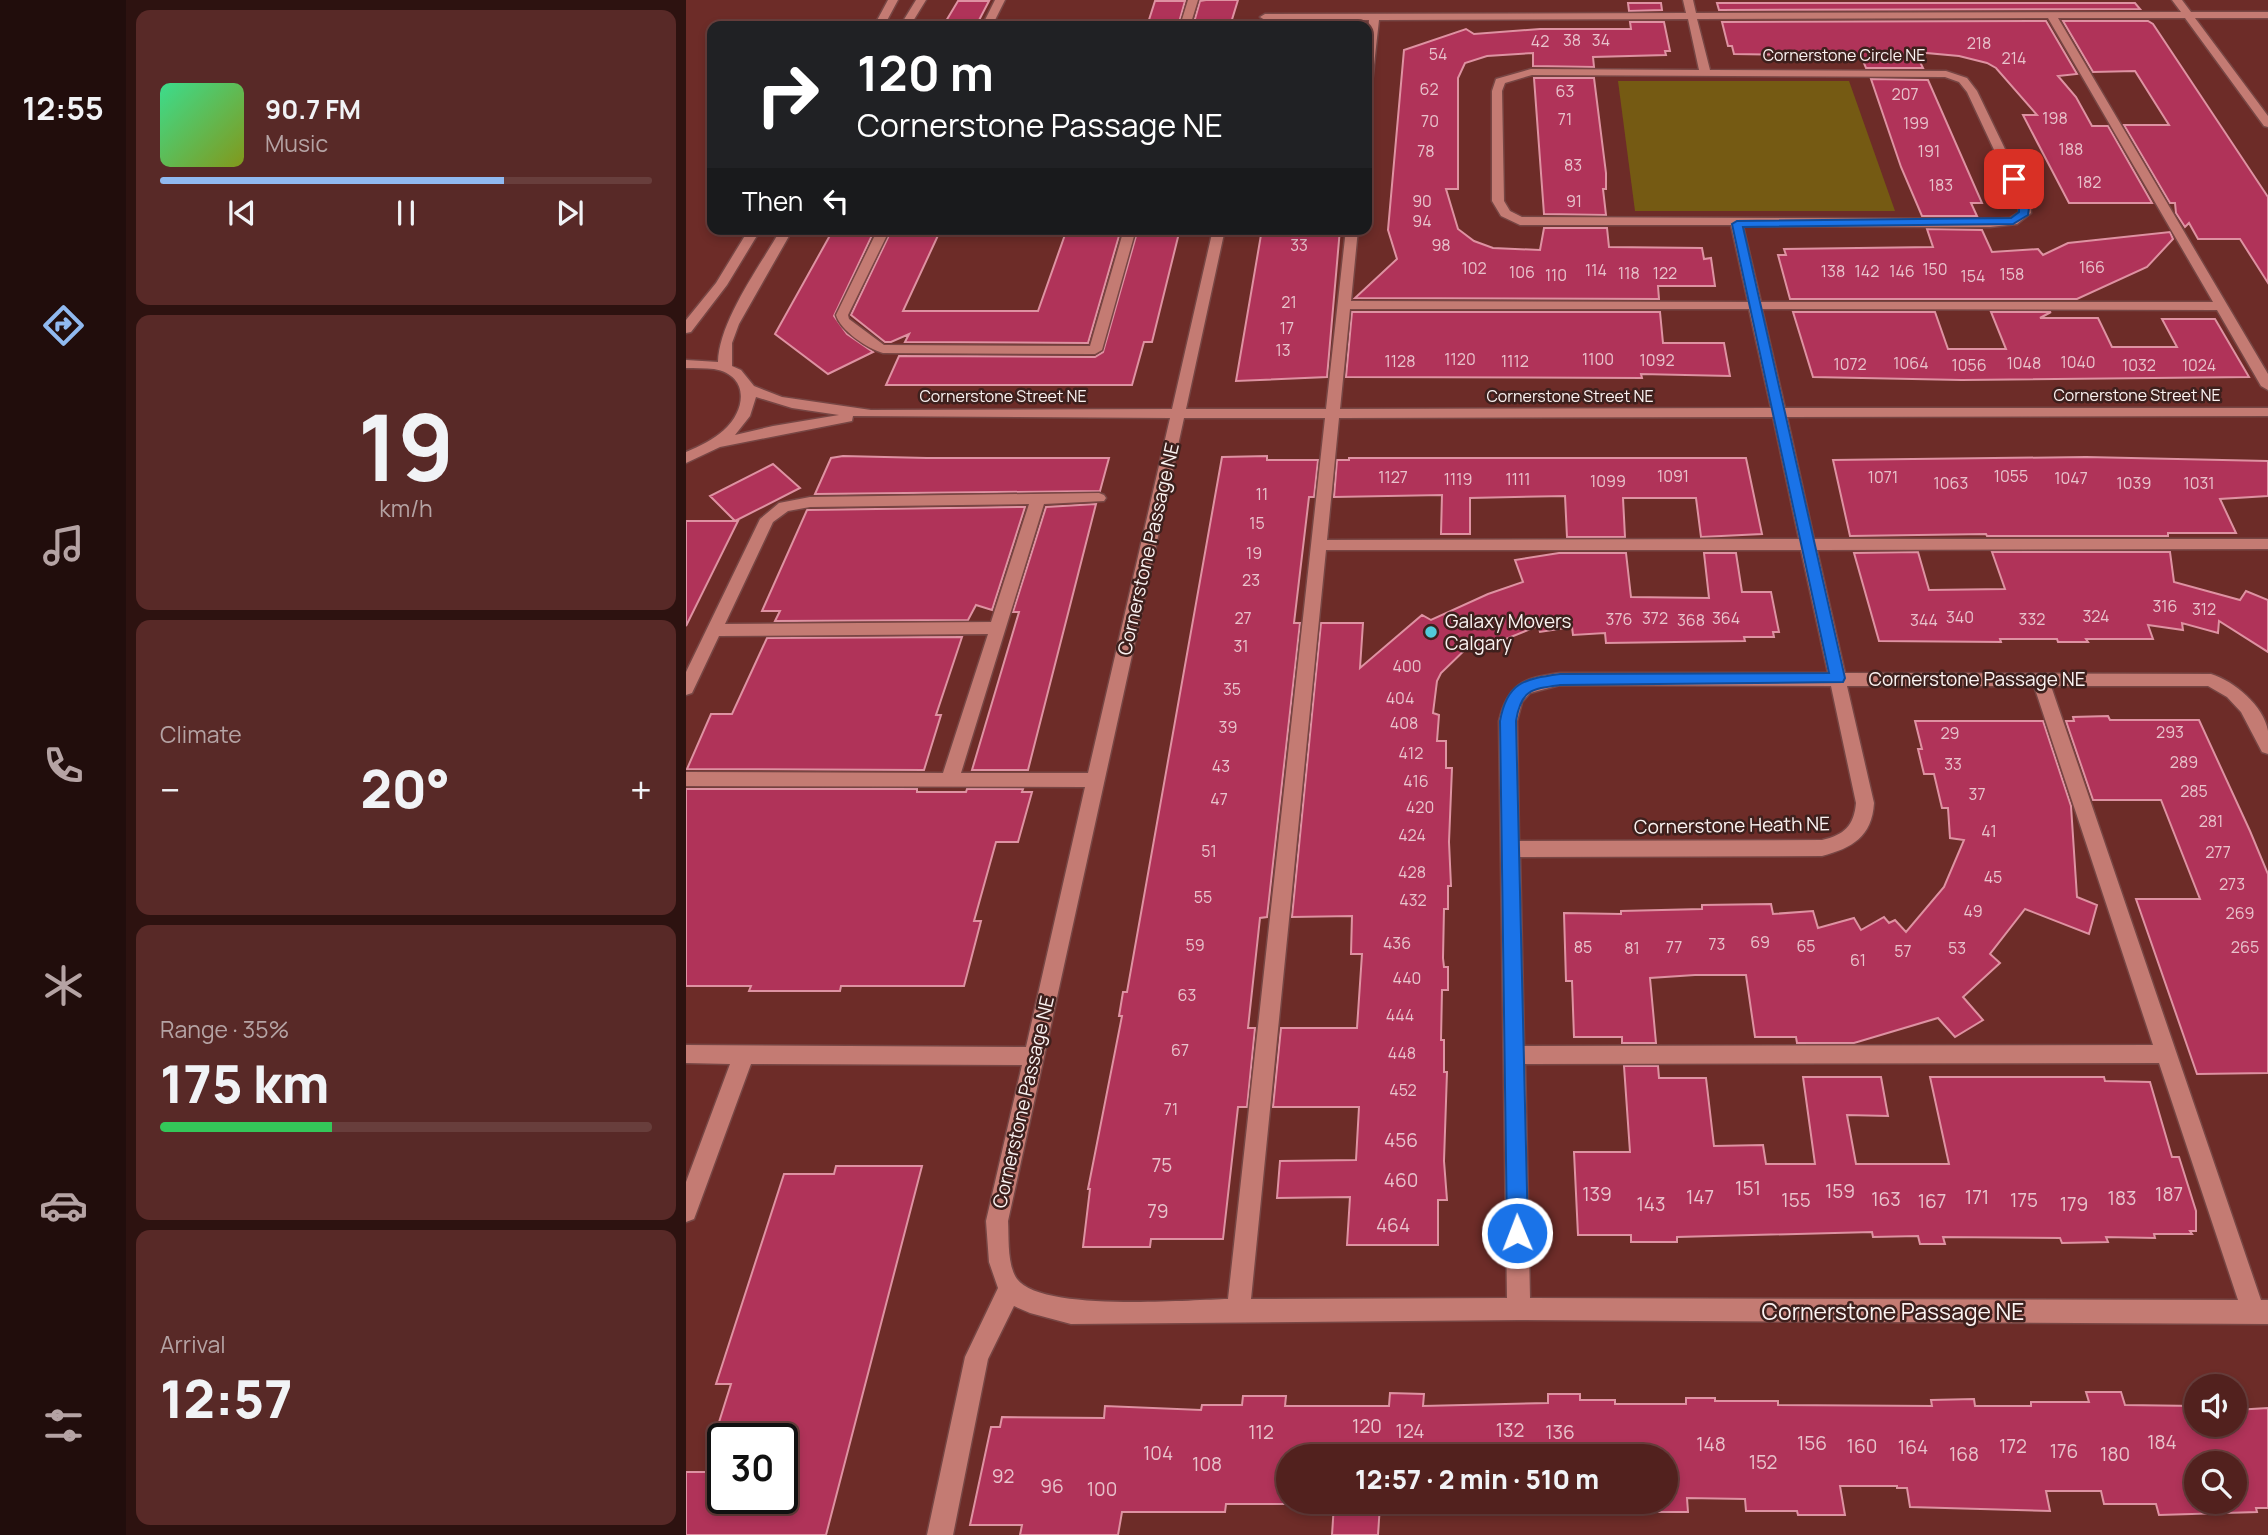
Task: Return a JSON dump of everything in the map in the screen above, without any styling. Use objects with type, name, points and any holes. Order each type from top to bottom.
[{"type":"street","points":[[882,21],[893,0]]},
{"type":"street","points":[[908,21],[921,0]]},
{"type":"street","points":[[990,21],[1000,0]]},
{"type":"street","points":[[1187,21],[1193,0]]},
{"type":"street","points":[[1688,0],[1705,72]]},
{"type":"street","points":[[2177,0],[2268,124]]},
{"type":"street","points":[[2050,15],[2268,386]]},
{"type":"street","points":[[1265,17],[2268,15]]},
{"type":"street","points":[[1372,36],[1374,17]]},
{"type":"street","name":"Cornerstone Circle NE","points":[[1531,72],[1946,74],[1963,80],[1972,90],[2024,201],[2025,213],[2013,221],[1990,223],[1737,224],[1520,221],[1505,214],[1498,201],[1497,91],[1500,81],[1531,72]]},
{"type":"street","points":[[1737,224],[1780,414]]},
{"type":"street","points":[[686,329],[721,285],[751,235]]},
{"type":"street","points":[[686,364],[725,369],[725,343],[733,324],[784,235]]},
{"type":"street","points":[[881,235],[842,315],[843,320],[877,347],[1096,349],[1128,235]]},
{"type":"street","name":"Cornerstone Passage NE","points":[[1218,235],[997,1221],[1000,1265],[1009,1290],[1034,1305],[1071,1312],[1519,1309],[2260,1312]]},
{"type":"street","points":[[1238,1311],[1351,235]]},
{"type":"street","points":[[1344,305],[2221,306]]},
{"type":"street","name":"Cornerstone Street NE","points":[[725,369],[737,375],[748,388],[762,395],[792,403],[872,414],[2268,412]]},
{"type":"street","points":[[686,458],[710,448],[726,437],[747,414],[751,403],[748,388]]},
{"type":"street","name":"Cornerstone Street NE","points":[[710,448],[774,430],[872,414]]},
{"type":"street","name":"Cornerstone Heath NE","points":[[1511,849],[1822,848],[1840,844],[1857,833],[1865,819],[1865,803],[1780,414]]},
{"type":"street","points":[[686,689],[767,519],[784,507],[810,502],[1099,498]]},
{"type":"street","points":[[950,779],[1038,499]]},
{"type":"street","points":[[1319,545],[2268,544]]},
{"type":"street","points":[[714,630],[998,628]]},
{"type":"street","name":"Cornerstone Passage NE","points":[[1519,1309],[1508,721],[1511,701],[1519,691],[1537,683],[1560,679],[2211,680],[2230,689],[2245,702],[2268,747]]},
{"type":"street","points":[[2040,679],[2165,1054],[2260,1312]]},
{"type":"street","points":[[686,779],[1096,779]]},
{"type":"street","points":[[686,1054],[1034,1056]]},
{"type":"street","points":[[686,1211],[744,1054]]},
{"type":"street","points":[[1514,1055],[2165,1054]]},
{"type":"street","points":[[940,1535],[977,1357],[1009,1290]]},
{"type":"shaded area","points":[[1618,81],[1849,81],[1895,211],[1635,211]]},
{"type":"building","points":[[1238,0],[1232,21],[1194,21],[1200,1]]},
{"type":"building","points":[[958,1],[989,1],[979,21],[946,21]]},
{"type":"building","points":[[1155,1],[1185,1],[1179,21],[1149,21]]},
{"type":"building","points":[[1628,3],[1661,3],[1662,10],[1629,11]]},
{"type":"building","points":[[1717,3],[2135,3],[2140,9],[1719,10]]},
{"type":"building","points":[[2046,21],[2077,74],[2058,76],[2076,97],[2092,126],[2108,126],[2152,203],[2069,203],[2023,115],[2037,115],[1996,68],[1987,63],[1959,56],[1915,52],[1923,68],[1866,68],[1861,56],[1734,54],[1732,46],[1728,46],[1722,22]]},
{"type":"building","points":[[2063,21],[2148,21],[2153,24],[2268,197],[2268,283],[2240,239],[2198,239],[2189,223],[2185,227],[2176,213],[2175,203],[2170,203],[2124,125],[2169,125],[2135,71],[2093,72]]},
{"type":"building","points":[[1630,22],[1664,22],[1670,51],[1665,51],[1666,55],[1593,57],[1594,67],[1533,66],[1533,53],[1487,56],[1465,63],[1458,78],[1458,189],[1446,189],[1458,229],[1474,241],[1493,248],[1540,250],[1544,228],[1607,228],[1609,247],[1702,248],[1704,259],[1711,258],[1715,286],[1658,286],[1659,299],[1355,298],[1397,259],[1388,230],[1404,50],[1466,29],[1474,34],[1540,29],[1631,29]]},
{"type":"building","points":[[1534,78],[1594,78],[1606,173],[1606,189],[1603,189],[1606,215],[1544,214]]},
{"type":"building","points":[[1871,79],[1928,80],[1982,203],[1971,203],[1977,216],[1922,216],[1901,167]]},
{"type":"building","points":[[1927,229],[1982,230],[1992,252],[2038,249],[2043,255],[2068,243],[2170,232],[2173,239],[2147,267],[2077,299],[1790,299],[1778,255],[1786,255],[1784,249],[1933,247]]},
{"type":"building","points":[[830,235],[872,235],[834,316],[847,334],[873,352],[828,374],[775,334]]},
{"type":"building","points":[[889,235],[938,235],[903,311],[1038,311],[1065,235],[1119,235],[1088,343],[905,342],[909,334],[885,342],[851,315]]},
{"type":"building","points":[[1136,235],[1179,235],[1152,342],[1144,342],[1132,385],[886,385],[899,356],[1095,357],[1103,352]]},
{"type":"building","points":[[1261,235],[1339,235],[1327,377],[1236,381]]},
{"type":"building","points":[[1352,312],[1660,312],[1663,343],[1724,343],[1730,376],[1641,374],[1642,378],[1346,377]]},
{"type":"building","points":[[1793,312],[1935,312],[1948,349],[2006,349],[1991,312],[2051,312],[2040,318],[2098,318],[2112,347],[2177,347],[2162,319],[2215,319],[2249,377],[1962,380],[1813,377]]},
{"type":"building","points":[[1267,456],[1267,460],[1318,460],[1314,497],[1309,497],[1294,623],[1300,623],[1267,917],[1260,918],[1248,1028],[1255,1028],[1247,1107],[1238,1107],[1223,1239],[1151,1239],[1150,1247],[1083,1247],[1088,1189],[1122,1016],[1119,1016],[1123,992],[1127,992],[1222,457]]},
{"type":"building","points":[[2086,457],[2268,461],[2268,496],[2220,499],[2236,533],[2168,533],[2168,536],[1850,536],[1833,460]]},
{"type":"building","points":[[831,458],[1109,458],[1100,491],[815,494]]},
{"type":"building","points":[[1746,458],[1762,534],[1701,537],[1696,498],[1623,498],[1625,537],[1567,537],[1565,496],[1470,498],[1470,534],[1441,534],[1442,495],[1334,497],[1337,460]]},
{"type":"building","points":[[773,464],[800,488],[735,521],[710,496]]},
{"type":"building","points":[[1096,504],[1028,770],[972,770],[1019,612],[1013,612],[1046,507]]},
{"type":"building","points":[[1025,507],[992,610],[976,605],[968,620],[775,621],[780,611],[762,611],[807,510]]},
{"type":"building","points":[[686,521],[738,521],[686,626]]},
{"type":"building","points":[[1918,552],[1929,590],[2005,589],[1992,552],[2170,552],[2174,582],[2240,600],[2246,591],[2268,600],[2268,652],[2219,621],[2218,633],[2182,623],[2183,630],[2148,625],[2153,639],[2086,639],[2088,642],[2058,642],[2057,639],[2000,639],[2001,642],[1879,641],[1854,553]]},
{"type":"building","points":[[1559,553],[1626,553],[1631,597],[1709,598],[1704,553],[1736,553],[1742,592],[1771,592],[1779,632],[1773,632],[1774,637],[1744,637],[1745,641],[1606,643],[1605,633],[1573,635],[1572,627],[1540,632],[1538,626],[1481,649],[1474,641],[1441,673],[1437,681],[1433,713],[1439,715],[1437,741],[1446,741],[1446,768],[1452,768],[1449,842],[1451,886],[1448,886],[1448,909],[1444,909],[1443,958],[1444,967],[1448,967],[1448,990],[1442,990],[1441,1040],[1444,1040],[1444,1072],[1447,1072],[1444,1161],[1447,1200],[1438,1200],[1438,1245],[1347,1245],[1350,1197],[1277,1198],[1280,1161],[1356,1160],[1359,1107],[1273,1107],[1281,1028],[1357,1028],[1362,954],[1351,954],[1352,916],[1292,917],[1321,623],[1363,623],[1360,668],[1422,615],[1431,620],[1488,594],[1523,582],[1515,560]]},
{"type":"building","points":[[962,637],[936,715],[941,715],[924,770],[687,769],[711,714],[732,714],[767,638]]},
{"type":"building","points":[[2108,716],[2110,720],[2199,720],[2250,831],[2268,874],[2268,1073],[2197,1074],[2136,899],[2200,899],[2161,800],[2093,800],[2066,721],[2074,721],[2073,717]]},
{"type":"building","points":[[1915,721],[2043,721],[2071,806],[2077,897],[2097,905],[2089,934],[2025,909],[1990,954],[2000,963],[1963,997],[1983,1020],[1955,1037],[1938,1018],[1854,1043],[1797,1043],[1796,1037],[1755,1037],[1746,975],[1695,975],[1650,978],[1656,1043],[1622,1043],[1622,1037],[1574,1037],[1572,981],[1566,981],[1564,913],[1621,914],[1621,911],[1702,909],[1702,905],[1771,904],[1773,914],[1813,911],[1818,928],[1854,918],[1861,930],[1884,917],[1889,923],[1895,920],[1906,932],[1944,887],[1964,840],[1950,838],[1948,808],[1942,808],[1934,774],[1924,774],[1918,749],[1922,749]]},
{"type":"building","points":[[686,789],[917,789],[917,792],[966,792],[967,789],[1023,789],[1022,792],[1032,792],[1018,842],[996,842],[974,921],[981,921],[964,986],[841,986],[840,991],[749,991],[751,986],[686,986]]},
{"type":"building","points":[[1624,1066],[1658,1066],[1659,1078],[1706,1078],[1714,1146],[1763,1145],[1766,1164],[1815,1164],[1803,1077],[1881,1077],[1888,1116],[1847,1115],[1856,1164],[1949,1164],[1930,1077],[2104,1077],[2105,1081],[2150,1082],[2172,1157],[2179,1157],[2196,1211],[2196,1231],[2190,1231],[2192,1234],[2154,1234],[2155,1238],[2106,1237],[2108,1242],[2062,1243],[2060,1238],[1943,1237],[1945,1244],[1920,1244],[1918,1236],[1873,1237],[1872,1232],[1677,1237],[1677,1242],[1631,1242],[1631,1235],[1578,1235],[1574,1152],[1630,1152]]},
{"type":"building","points":[[836,1166],[922,1166],[826,1535],[686,1535],[686,1472],[707,1472],[707,1514],[798,1514],[798,1423],[719,1423],[731,1384],[716,1384],[784,1174],[834,1174]]},
{"type":"building","points":[[2086,1392],[2121,1392],[2125,1405],[2184,1406],[2184,1437],[2247,1437],[2247,1409],[2268,1408],[2268,1508],[2256,1508],[2257,1512],[2247,1512],[2247,1451],[2184,1451],[2184,1514],[2192,1514],[2159,1515],[2156,1504],[2104,1504],[2101,1491],[2046,1491],[2050,1511],[1910,1507],[1907,1488],[1897,1486],[1840,1486],[1845,1515],[1746,1511],[1745,1499],[1687,1498],[1688,1512],[1678,1512],[1678,1444],[1276,1444],[1276,1504],[1226,1504],[1225,1512],[1122,1512],[1118,1535],[1020,1535],[1022,1525],[970,1525],[991,1427],[1000,1427],[1002,1417],[1104,1418],[1105,1406],[1201,1410],[1202,1405],[1242,1405],[1243,1396],[1286,1396],[1285,1406],[1389,1406],[1390,1393],[1424,1394],[1423,1406],[1548,1403],[1548,1394],[1580,1394],[1580,1400],[1615,1400],[1615,1404],[1686,1404],[1686,1398],[1715,1398],[1715,1401],[1778,1401],[1778,1405],[1932,1406],[1931,1400],[1974,1399],[1975,1406],[2031,1406],[2031,1402],[2089,1402]]},
{"type":"building","points":[[1333,1514],[1379,1514],[1378,1535],[1332,1535]]},
{"type":"place","name":"Galaxy Movers Calgary","points":[[1431,632]]},
{"type":"route","points":[[1517,1233],[1508,721],[1511,701],[1519,691],[1537,683],[1560,679],[1838,678],[1737,224],[2013,221],[2025,213],[2024,201],[2014,179]]}]
